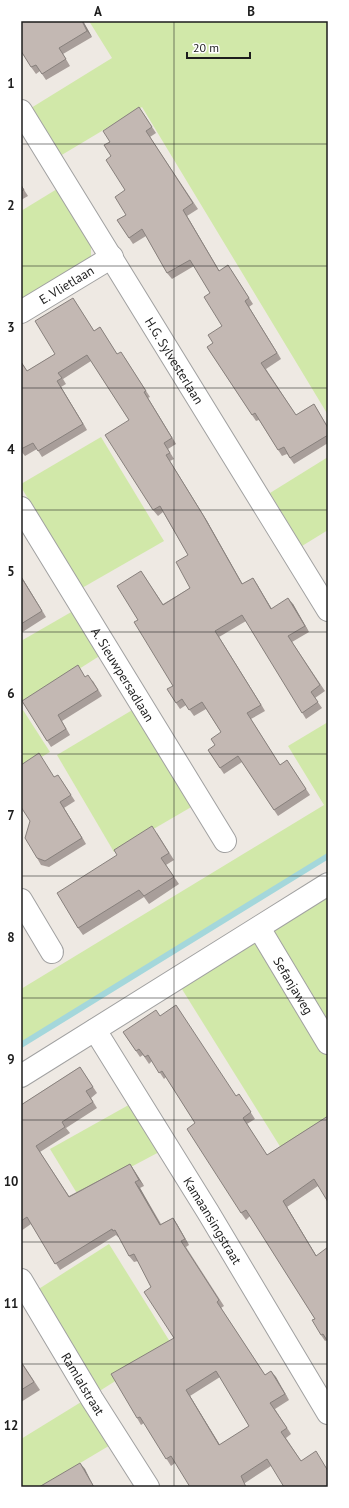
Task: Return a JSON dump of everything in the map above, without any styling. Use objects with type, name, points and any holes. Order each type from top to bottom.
[{"type":"street","name":"H.G. Sylvesterlaan","points":[[21,111],[328,610]]},
{"type":"street","name":"E. Vlietlaan","points":[[21,312],[112,257]]},
{"type":"street","name":"A. Sieuwpersadlaan","points":[[21,508],[29,538],[225,841]]},
{"type":"street","points":[[21,1076],[328,884]]},
{"type":"street","points":[[21,900],[52,952]]},
{"type":"street","name":"Sefanjaweg","points":[[259,928],[328,1042]]},
{"type":"street","name":"Kamaansingstraat","points":[[95,1030],[208,1212],[328,1413]]},
{"type":"street","name":"Ramlalstraat","points":[[21,1280],[92,1399],[148,1487]]},
{"type":"green space","points":[[89,21],[328,21],[328,415],[142,107],[60,156],[31,108],[112,58]]},
{"type":"green space","points":[[57,189],[91,244],[91,257],[83,267],[21,304],[21,211]]},
{"type":"green space","points":[[101,437],[164,541],[82,588],[21,487],[21,484]]},
{"type":"green space","points":[[328,457],[328,530],[302,546],[270,493]]},
{"type":"green space","points":[[73,611],[101,655],[24,704],[21,700],[21,641]]},
{"type":"green space","points":[[134,709],[193,806],[114,852],[57,755]]},
{"type":"green space","points":[[23,710],[50,752],[21,769],[21,711]]},
{"type":"green space","points":[[328,722],[328,856],[21,1045],[21,989],[324,805],[288,746]]},
{"type":"green space","points":[[328,891],[328,1028],[267,929]]},
{"type":"green space","points":[[256,937],[328,1052],[328,1118],[281,1148],[180,986]]},
{"type":"green space","points":[[134,1102],[163,1150],[78,1195],[50,1149]]},
{"type":"green space","points":[[109,1244],[172,1345],[98,1392],[34,1292]]},
{"type":"green space","points":[[86,1399],[112,1444],[40,1487],[21,1487],[21,1439]]},
{"type":"building","points":[[21,21],[82,21],[87,31],[59,48],[66,59],[42,74],[36,65],[31,67],[21,51]]},
{"type":"building","points":[[139,107],[152,127],[146,131],[193,203],[183,210],[219,271],[228,265],[249,298],[245,301],[277,353],[261,363],[296,415],[314,404],[328,428],[328,435],[290,458],[284,447],[278,450],[255,413],[252,415],[207,347],[213,343],[208,335],[222,326],[204,297],[210,293],[190,260],[167,273],[142,229],[129,238],[117,220],[126,215],[115,197],[125,190],[106,160],[111,156],[104,145],[110,142],[103,131]]},
{"type":"building","points":[[73,298],[94,331],[100,327],[117,354],[121,352],[146,391],[144,392],[172,438],[164,443],[170,453],[166,455],[203,515],[242,584],[253,578],[271,609],[288,598],[305,626],[288,636],[320,685],[311,692],[318,702],[302,713],[242,615],[215,631],[261,705],[247,713],[280,765],[287,760],[306,789],[274,810],[238,756],[220,768],[208,750],[215,745],[211,739],[221,732],[202,702],[189,710],[182,699],[176,703],[167,689],[173,686],[134,622],[138,620],[117,586],[141,571],[163,605],[190,588],[176,562],[188,555],[160,506],[153,510],[105,435],[129,420],[87,355],[58,373],[62,378],[57,381],[83,424],[38,451],[33,443],[21,449],[21,362],[27,371],[55,354],[35,321]]},
{"type":"building","points":[[21,577],[42,611],[21,624]]},
{"type":"building","points":[[78,665],[85,677],[88,675],[98,690],[58,715],[66,729],[47,741],[22,701]]},
{"type":"building","points":[[39,753],[54,777],[58,775],[71,795],[60,802],[82,838],[45,861],[37,858],[25,838],[30,821],[21,807],[21,765]]},
{"type":"building","points":[[152,826],[169,853],[161,858],[174,877],[144,896],[139,890],[78,928],[57,893],[117,855],[114,850]]},
{"type":"building","points":[[176,1005],[236,1096],[239,1094],[251,1112],[243,1118],[267,1155],[328,1116],[328,1202],[314,1179],[283,1201],[316,1256],[328,1247],[328,1342],[323,1334],[321,1335],[312,1320],[315,1319],[246,1210],[241,1213],[187,1129],[195,1123],[162,1071],[159,1073],[148,1055],[145,1057],[139,1049],[136,1051],[123,1032],[156,1010],[160,1016]]},
{"type":"building","points":[[80,1067],[93,1087],[86,1091],[93,1102],[62,1122],[65,1127],[36,1146],[69,1197],[130,1164],[139,1180],[135,1182],[160,1225],[173,1218],[185,1239],[181,1241],[219,1300],[217,1302],[265,1375],[271,1371],[285,1394],[270,1403],[287,1428],[281,1432],[301,1461],[316,1451],[328,1471],[328,1487],[284,1487],[267,1459],[241,1476],[246,1487],[190,1487],[171,1456],[166,1459],[140,1417],[137,1418],[111,1374],[174,1338],[144,1292],[151,1287],[134,1254],[129,1256],[115,1230],[113,1231],[112,1229],[55,1264],[27,1217],[21,1221],[21,1105]],"holes":[[[216,1371],[249,1426],[219,1445],[186,1390]]]},
{"type":"building","points":[[21,1362],[34,1382],[21,1390]]},
{"type":"building","points":[[80,1463],[94,1487],[39,1487]]},
{"type":"waterway","points":[[21,1045],[328,856]]}]
